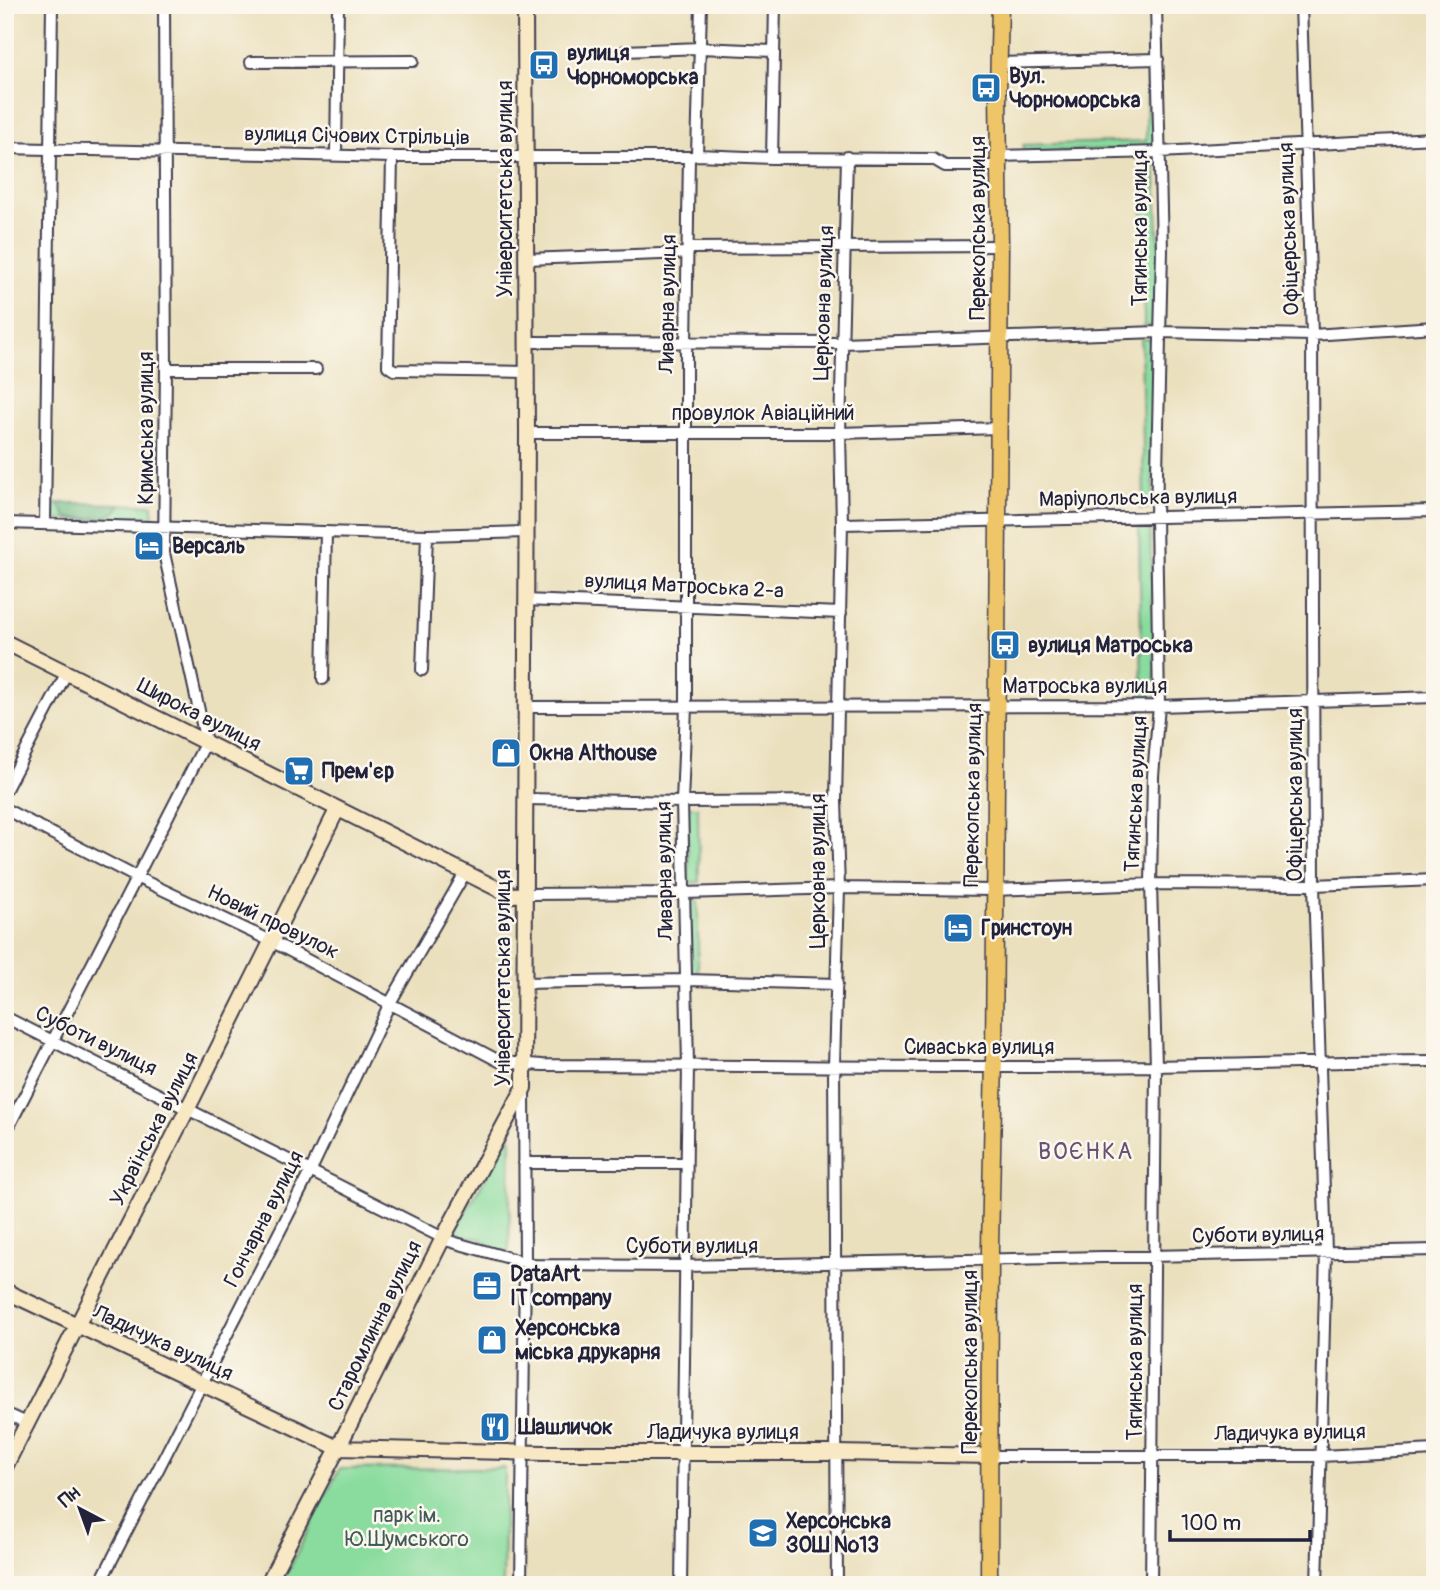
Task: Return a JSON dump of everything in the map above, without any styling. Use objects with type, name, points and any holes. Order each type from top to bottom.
[{"type":"main road","name":"Перекопська вулиця","points":[[989,1585],[1000,5]]},
{"type":"street","points":[[45,524],[52,5]]},
{"type":"street","name":"Кримська вулиця","points":[[164,5],[164,553],[206,742]]},
{"type":"street","points":[[336,155],[338,5]]},
{"type":"street","name":"Університетська вулиця","points":[[521,1585],[525,1264],[525,5]]},
{"type":"street","name":"Ливарна вулиця","points":[[681,1585],[688,1065],[682,802],[686,707],[686,344],[688,250],[701,5]]},
{"type":"street","points":[[772,158],[775,5]]},
{"type":"street","name":"Тягинська вулиця","points":[[1151,1585],[1156,1066],[1152,884],[1153,776],[1159,706],[1156,516],[1158,332],[1162,250],[1156,5]]},
{"type":"street","name":"Офіцерська вулиця","points":[[1301,5],[1312,335],[1314,885],[1326,1252],[1317,1585]]},
{"type":"street","points":[[625,51],[700,48],[773,51]]},
{"type":"street","points":[[998,63],[1158,59]]},
{"type":"street","points":[[251,62],[413,61]]},
{"type":"street","name":"вулиця Січових Стрільців","points":[[5,148],[393,157],[847,157],[933,159],[945,166],[1305,143],[1435,138]]},
{"type":"street","points":[[393,157],[388,366],[394,370],[527,372]]},
{"type":"street","name":"Церковна вулиця","points":[[837,1585],[834,1066],[839,888],[836,802],[842,524],[840,433],[847,157]]},
{"type":"street","points":[[526,259],[688,250],[1000,246]]},
{"type":"street","points":[[527,342],[842,343],[1158,332],[1312,335],[1435,327]]},
{"type":"street","points":[[166,369],[316,369]]},
{"type":"street","name":"провулок Авіаційний","points":[[527,433],[840,433],[998,428]]},
{"type":"street","name":"Маріупольська вулиця","points":[[842,524],[1435,511]]},
{"type":"street","points":[[5,523],[427,535],[525,532]]},
{"type":"street","points":[[323,679],[326,533]]},
{"type":"street","points":[[422,670],[427,535]]},
{"type":"street","name":"вулиця Матроська 2-а","points":[[525,600],[841,613]]},
{"type":"street","name":"Широка вулиця","points":[[5,642],[465,873],[507,893],[525,894]]},
{"type":"street","points":[[5,791],[67,672]]},
{"type":"street","name":"Матроська вулиця","points":[[526,707],[1159,706],[1435,697]]},
{"type":"street","points":[[5,1134],[206,742]]},
{"type":"street","points":[[526,799],[836,802]]},
{"type":"street","name":"Новий провулок","points":[[5,809],[136,877],[271,942],[501,1062],[524,1064]]},
{"type":"street","name":"Українська вулиця","points":[[5,1467],[337,810]]},
{"type":"street","name":"Гончарна вулиця","points":[[99,1585],[310,1172],[390,1003],[465,873]]},
{"type":"street","points":[[525,894],[839,888],[993,890],[1152,884],[1314,885],[1435,880]]},
{"type":"street","points":[[523,983],[687,980],[837,984]]},
{"type":"street","name":"Суботи вулиця","points":[[5,1017],[443,1238],[525,1264],[684,1266],[1435,1250]]},
{"type":"street","name":"Сиваська вулиця","points":[[524,1064],[1156,1066],[1435,1060]]},
{"type":"street","name":"Старомлинна вулиця","points":[[267,1585],[443,1238],[524,1088]]},
{"type":"street","points":[[524,1163],[686,1163]]},
{"type":"street","name":"Ладичука вулиця","points":[[5,1291],[338,1448],[991,1456],[1321,1456],[1435,1450]]},
{"type":"street","points":[[5,1413],[27,1423]]},
{"type":"green space","points":[[1156,65],[1154,146],[1023,152],[1023,145],[1146,141],[1147,67]]},
{"type":"green space","points":[[1143,158],[1155,158],[1159,252],[1155,326],[1144,326]]},
{"type":"green space","points":[[1141,339],[1149,339],[1154,347],[1153,497],[1147,509],[1140,509],[1144,503]]},
{"type":"green space","points":[[50,503],[153,505],[153,517],[141,517],[141,521],[50,520]]},
{"type":"green space","points":[[58,503],[121,504],[117,510],[105,517],[67,518]]},
{"type":"green space","points":[[1139,527],[1150,528],[1156,696],[1142,696]]},
{"type":"green space","points":[[687,807],[698,807],[699,882],[689,883]]},
{"type":"green space","points":[[690,901],[698,901],[698,975],[692,975]]},
{"type":"green space","points":[[511,1134],[507,1252],[496,1250],[481,1239],[460,1236],[455,1230]]},
{"type":"green space","name":"парк ім. Ю.Шумського","points":[[505,1468],[503,1585],[281,1585],[339,1469]]},
{"type":"place","name":"вулиця Чорноморська","points":[[544,65]]},
{"type":"place","name":"Вул. Чорноморська","points":[[986,88]]},
{"type":"place","name":"Версаль","points":[[149,546]]},
{"type":"place","name":"вулиця Матроська","points":[[1005,645]]},
{"type":"place","name":"Окна Althouse","points":[[506,753]]},
{"type":"place","name":"Прем'єр","points":[[299,771]]},
{"type":"place","name":"Гринстоун","points":[[958,928]]},
{"type":"place","name":"DataArt IT company","points":[[487,1286]]},
{"type":"place","name":"Херсонська міська друкарня","points":[[492,1340]]},
{"type":"place","name":"Шашличок","points":[[495,1427]]},
{"type":"place","name":"Херсонська ЗОШ №13","points":[[763,1533]]},
{"type":"district","name":"ВОЄНКА","points":[[1086,1151]]}]
